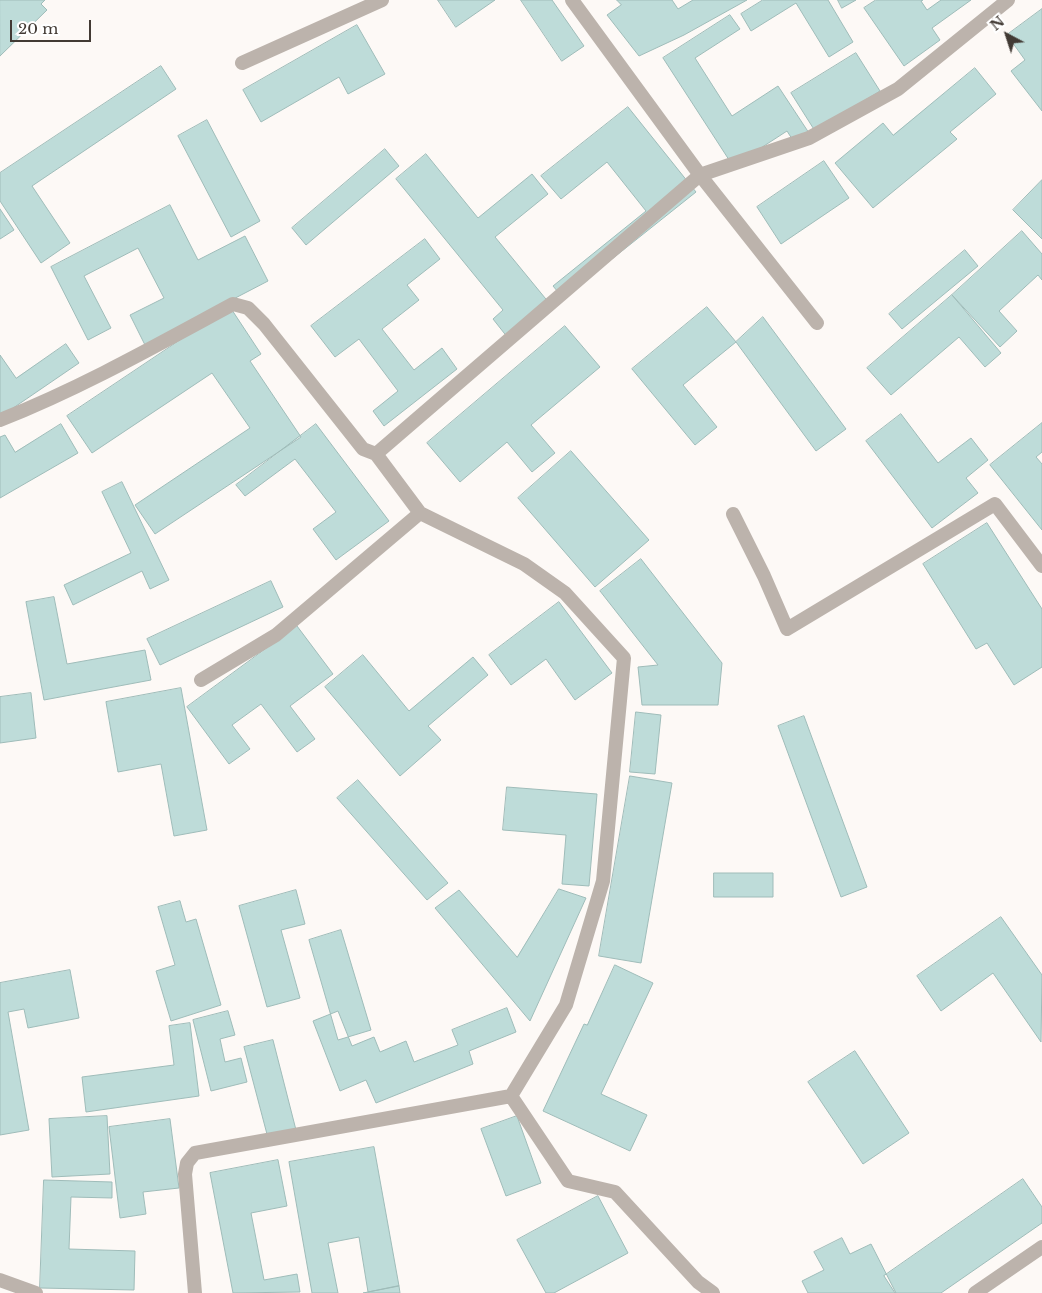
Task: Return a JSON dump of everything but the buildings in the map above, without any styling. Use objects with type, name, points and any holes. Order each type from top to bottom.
[{"type":"street","points":[[242,63],[382,0]]},
{"type":"street","points":[[572,0],[700,175],[817,323]]},
{"type":"street","points":[[376,454],[700,175],[809,138],[898,89],[1008,0]]},
{"type":"street","points":[[0,420],[46,402],[233,304],[248,308],[264,324],[363,449],[376,454],[420,513],[524,564],[565,593],[624,658],[604,881],[566,1004],[511,1096],[195,1153],[187,1163],[185,1174],[195,1293]]},
{"type":"street","points":[[733,514],[764,576],[787,629],[995,504],[1042,566]]},
{"type":"street","points":[[201,680],[276,635],[420,513]]},
{"type":"street","points":[[511,1096],[568,1181],[615,1192],[698,1282],[714,1293]]},
{"type":"street","points":[[975,1293],[1042,1247]]},
{"type":"street","points":[[0,1280],[36,1293]]}]
